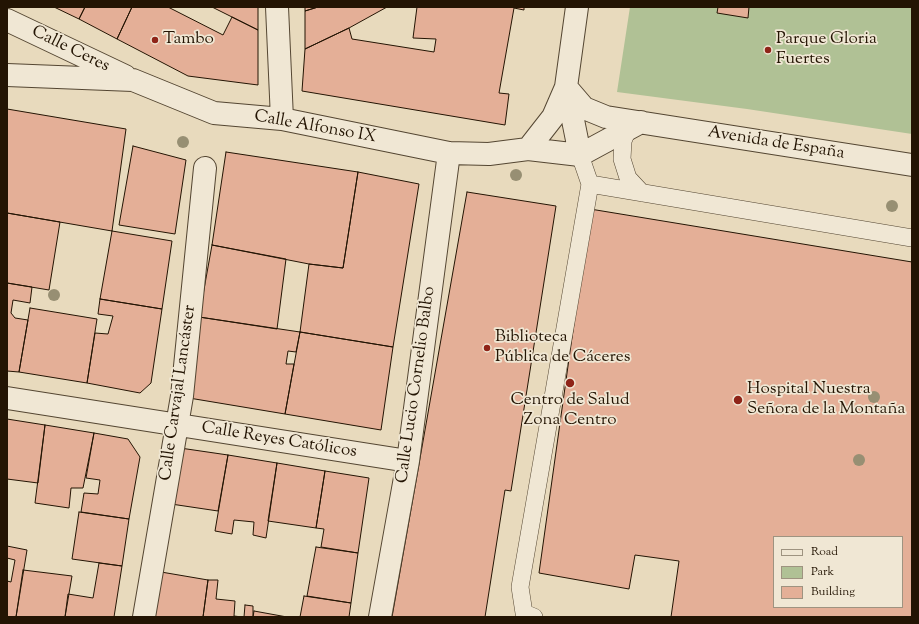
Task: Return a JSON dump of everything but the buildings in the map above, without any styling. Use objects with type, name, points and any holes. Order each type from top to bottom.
[{"type":"street","points":[[277,7],[282,118]]},
{"type":"street","points":[[528,149],[553,117],[566,87],[578,7]]},
{"type":"street","name":"Calle Ceres","points":[[7,20],[133,80]]},
{"type":"street","name":"Calle Alfonso IX","points":[[7,75],[133,80],[214,114],[282,118],[449,153],[489,154],[528,149],[580,155]]},
{"type":"street","points":[[566,87],[580,155],[634,125]]},
{"type":"street","name":"Avenida de España","points":[[566,87],[584,108],[606,117],[634,125],[912,165]]},
{"type":"street","name":"Calle Lucio Cornelio Balbo","points":[[380,617],[408,461],[449,153]]},
{"type":"street","name":"Calle Carvajal Lancáster","points":[[144,617],[182,396],[205,168]]},
{"type":"street","name":"Calle Reyes Católicos","points":[[7,398],[408,461]]},
{"type":"lane","points":[[634,125],[623,141],[622,159],[628,178],[642,193]]},
{"type":"lane","points":[[534,617],[524,613],[520,587],[590,184],[580,155]]},
{"type":"lane","points":[[590,184],[912,238]]},
{"type":"green space","name":"Parque Gloria Fuertes","points":[[630,7],[912,7],[912,134],[747,109],[617,92]]},
{"type":"place","name":"Tambo","points":[[155,40]]},
{"type":"place","name":"Parque Gloria Fuertes","points":[[768,50]]},
{"type":"place","name":"Biblioteca Pública de Cáceres","points":[[487,348]]},
{"type":"place","name":"Centro de Salud Zona Centro","points":[[570,383]]},
{"type":"place","name":"Hospital Nuestra Señora de la Montaña","points":[[738,400]]}]
